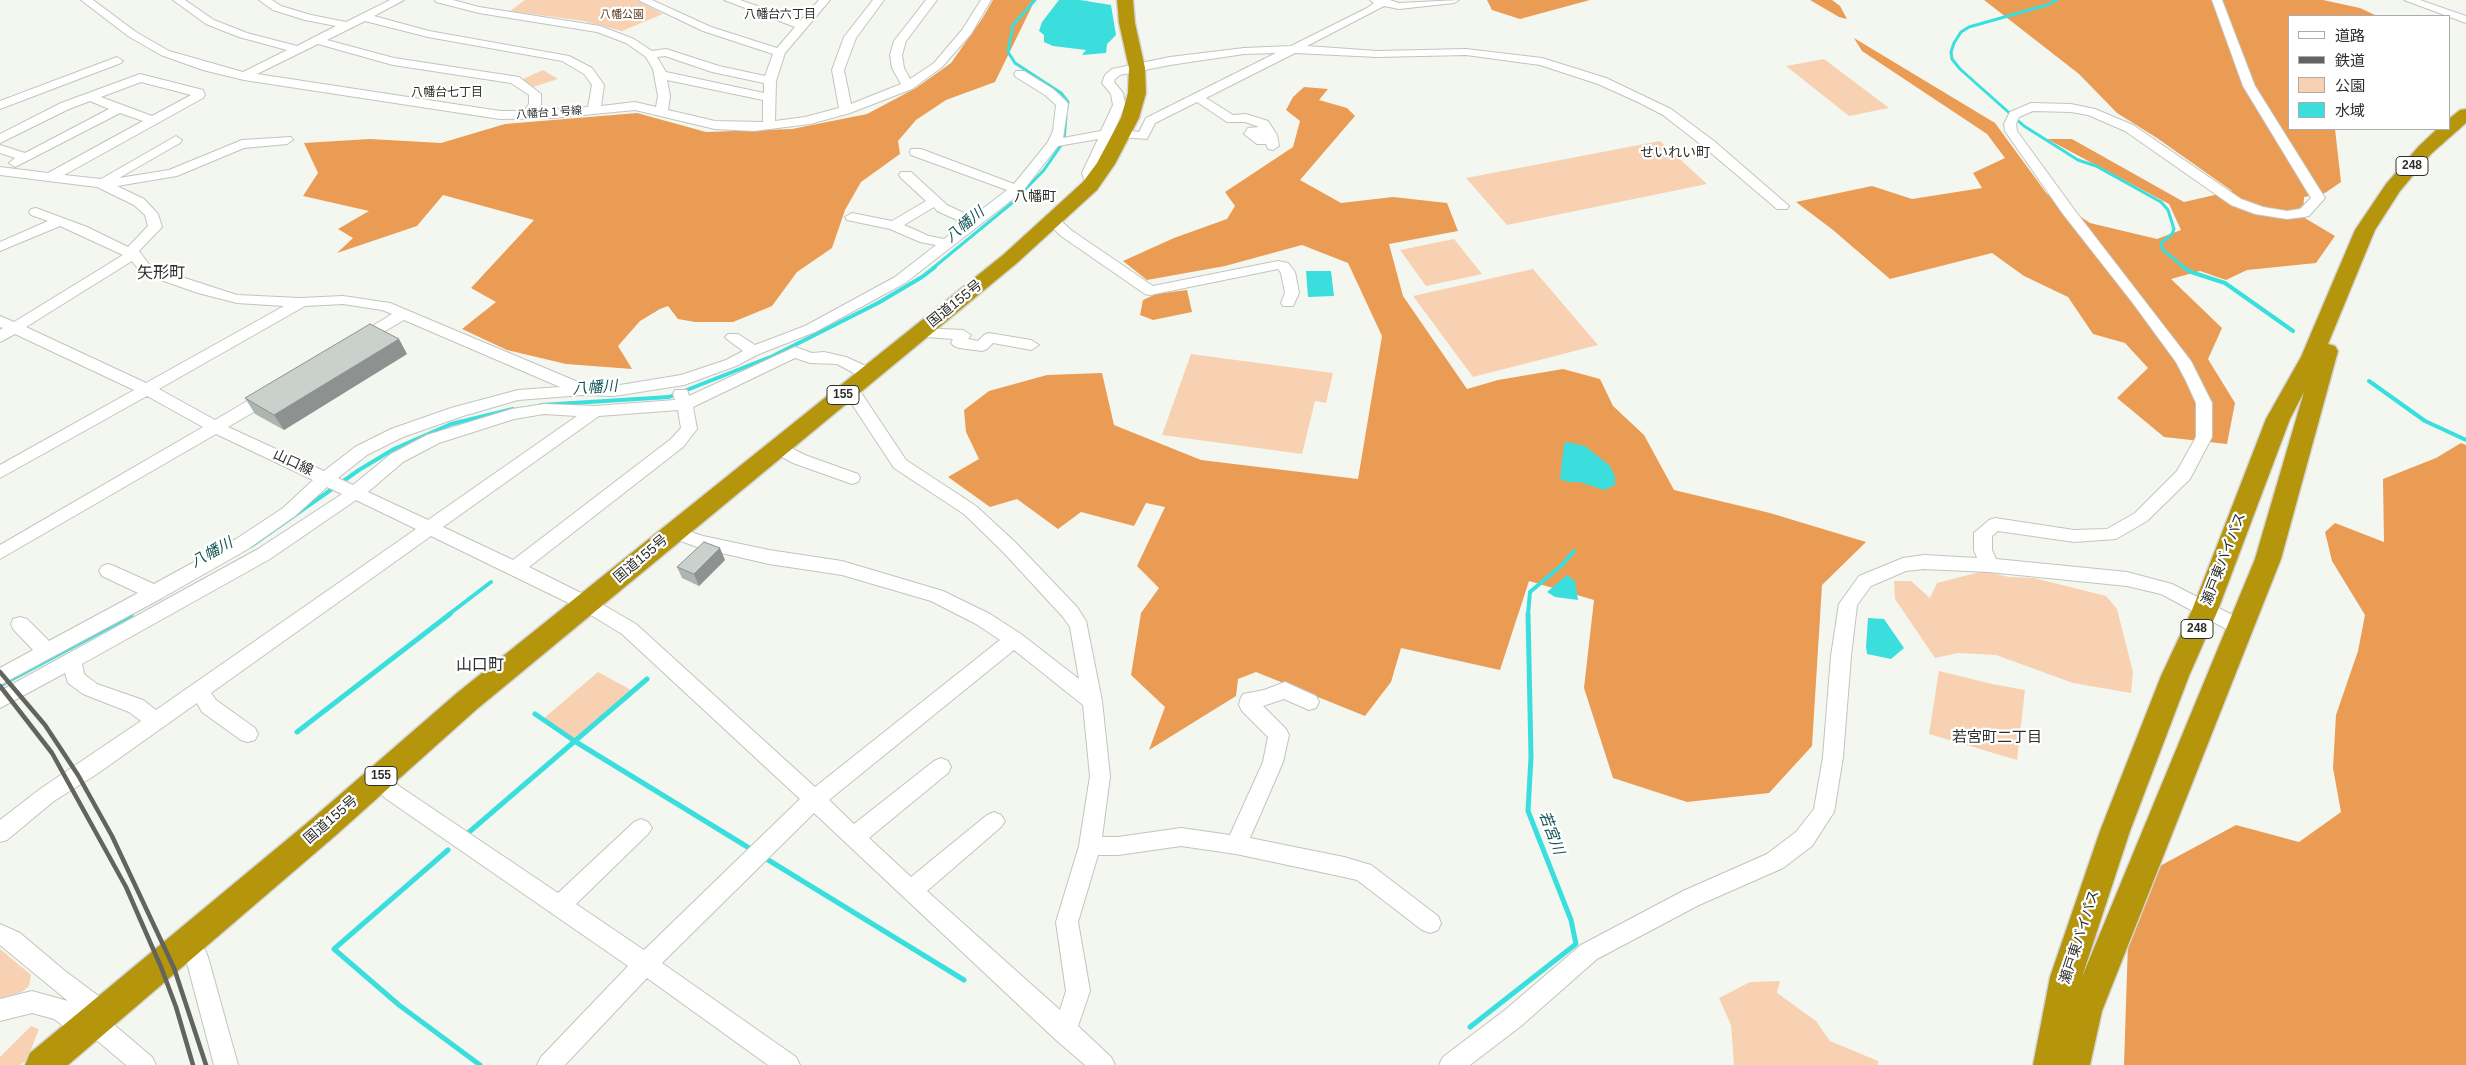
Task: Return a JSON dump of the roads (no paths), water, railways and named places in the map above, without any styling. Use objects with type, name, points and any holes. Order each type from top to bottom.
[{"type":"highway","name":"国道155号","points":[[42,1065],[324,827],[467,701],[672,532],[919,334],[1053,221],[1095,180],[1106,164],[1114,134],[1130,118],[1137,93],[1137,68],[1127,23],[1125,0]]},
{"type":"highway","name":"瀬戸東バイパス","points":[[2451,126],[2466,114]]},
{"type":"highway","name":"瀬戸東バイパス","points":[[2050,1065],[2066,977],[2112,840],[2176,676],[2205,610],[2278,419],[2312,357],[2365,230],[2399,180],[2425,150],[2447,130]]},
{"type":"highway","name":"瀬戸東バイパス","points":[[2073,1065],[2084,1011],[2268,559],[2330,338],[2380,231],[2382,207]]},
{"type":"street","name":"八幡台１号線","points":[[86,0],[132,34],[165,53],[207,67],[244,76],[475,111],[528,115],[635,106],[714,126],[769,126],[806,121],[846,110],[908,86],[938,65],[967,32],[986,0]]},
{"type":"street","points":[[178,0],[210,22],[243,35],[296,49]]},
{"type":"street","points":[[264,0],[278,8],[309,18],[346,25]]},
{"type":"street","points":[[244,76],[400,0]]},
{"type":"street","points":[[440,0],[479,10],[600,29],[630,41],[650,55],[662,75],[664,96],[662,112]]},
{"type":"street","points":[[643,0],[706,29],[779,52]]},
{"type":"street","points":[[729,0],[801,25]]},
{"type":"street","points":[[769,126],[770,82],[779,52],[825,0]]},
{"type":"street","points":[[846,110],[838,70],[850,38],[879,0]]},
{"type":"street","points":[[908,86],[898,68],[896,56],[900,41],[932,0]]},
{"type":"street","points":[[0,700],[264,554],[397,458],[433,439],[475,424],[512,414],[544,409],[595,411],[680,393],[781,350],[827,320],[892,284],[1017,189],[1061,143],[1114,134],[1143,136],[1150,121],[1198,98],[1381,1],[1399,6],[1454,0]]},
{"type":"street","points":[[1989,565],[1983,550],[1983,533],[1995,524],[2074,536],[2110,535],[2141,517],[2184,475],[2204,437],[2204,403],[2183,361],[2068,211],[2011,131],[2010,124],[2014,115],[2030,107],[2050,106],[2071,108],[2114,121],[2129,128],[2218,191],[2236,202],[2260,211],[2287,216],[2304,213],[2318,198],[2249,86],[2217,0]]},
{"type":"street","points":[[2418,1],[2466,20]]},
{"type":"street","points":[[363,17],[428,34],[566,58],[588,71],[598,85],[594,110]]},
{"type":"street","points":[[315,40],[393,61],[515,80],[535,94],[535,104],[528,115]]},
{"type":"street","points":[[1114,134],[1119,105],[1117,93],[1108,83],[1109,78],[1116,72],[1170,61],[1244,51],[1291,49],[1377,54],[1466,52],[1542,62],[1602,81],[1667,112],[1760,185],[1782,206]]},
{"type":"street","points":[[650,55],[666,52],[716,69],[770,82]]},
{"type":"street","points":[[0,105],[117,61]]},
{"type":"street","points":[[1020,74],[1049,92],[1062,104],[1059,131],[1061,143]]},
{"type":"street","points":[[662,75],[769,98]]},
{"type":"street","points":[[0,139],[65,106],[140,78],[199,93],[199,95],[50,177]]},
{"type":"street","points":[[90,97],[152,121]]},
{"type":"street","points":[[1198,98],[1231,119],[1256,120],[1264,124],[1271,139]]},
{"type":"street","points":[[120,108],[0,171],[104,184],[172,173],[242,144],[287,140]]},
{"type":"street","points":[[104,184],[171,146]]},
{"type":"street","points":[[0,149],[26,157]]},
{"type":"street","points":[[916,152],[1017,189]]},
{"type":"street","points":[[906,175],[934,202],[972,222]]},
{"type":"street","points":[[0,337],[16,329],[132,254],[155,227],[151,214],[139,202],[104,184]]},
{"type":"street","points":[[894,226],[934,202]]},
{"type":"street","points":[[36,212],[132,254],[146,270],[203,290],[237,299],[300,302],[343,300],[368,302],[403,314],[582,390]]},
{"type":"street","points":[[852,217],[894,226],[925,239],[945,244]]},
{"type":"street","points":[[0,247],[60,221]]},
{"type":"street","points":[[1053,221],[1066,233],[1150,291],[1278,265],[1283,266],[1288,272],[1292,294],[1288,303]]},
{"type":"street","points":[[0,472],[148,390],[300,302]]},
{"type":"street","points":[[345,349],[403,314]]},
{"type":"street","name":"山口線","points":[[0,321],[148,390],[216,427],[515,568],[587,604],[629,629],[817,800],[911,891],[1064,1032],[1103,1065]]},
{"type":"street","points":[[919,334],[963,335],[959,343],[982,346],[989,338],[1031,345]]},
{"type":"street","points":[[733,337],[754,351]]},
{"type":"street","points":[[0,677],[156,593],[242,544],[289,512],[370,447],[397,433],[457,412],[518,396],[582,390],[680,393],[754,351],[781,350],[795,352],[810,358],[824,357],[841,360],[869,374]]},
{"type":"street","points":[[0,553],[286,384]]},
{"type":"street","points":[[850,389],[900,464],[970,510],[1009,547],[1070,612],[1079,626],[1092,701],[1100,776],[1090,846],[1069,910],[1067,922],[1078,991],[1064,1032]]},
{"type":"street","points":[[515,568],[677,443],[689,429],[680,393]]},
{"type":"street","points":[[4,822],[90,768],[595,411]]},
{"type":"street","points":[[777,447],[799,459],[852,478]]},
{"type":"street","points":[[672,532],[700,542],[769,557],[842,568],[937,596],[1014,639],[1092,701]]},
{"type":"street","points":[[1451,1065],[1513,1018],[1589,952],[1691,898],[1775,861],[1804,839],[1824,812],[1833,757],[1841,656],[1848,604],[1864,581],[1903,565],[1924,562],[1989,565],[2127,579],[2166,589],[2239,627]]},
{"type":"street","points":[[108,571],[156,593]]},
{"type":"street","points":[[20,624],[48,652]]},
{"type":"street","points":[[548,1065],[645,964],[798,813],[817,800],[1014,639]]},
{"type":"street","points":[[72,660],[75,678],[90,689],[136,706],[156,721]]},
{"type":"street","points":[[199,690],[209,706],[248,734]]},
{"type":"street","points":[[1236,845],[1273,762],[1279,736],[1249,705],[1250,700],[1266,698],[1285,690],[1309,702]]},
{"type":"street","points":[[855,836],[941,767]]},
{"type":"street","points":[[379,778],[392,792],[645,964],[788,1065]]},
{"type":"street","points":[[911,891],[994,821]]},
{"type":"street","points":[[559,906],[641,828]]},
{"type":"street","points":[[1090,846],[1118,846],[1181,837],[1236,845],[1363,872],[1430,923]]},
{"type":"street","points":[[0,934],[12,940],[57,979],[96,1008],[92,1021]]},
{"type":"street","points":[[184,944],[197,957],[226,1065]]},
{"type":"street","points":[[0,1010],[32,1002],[60,1009],[78,1023],[92,1021],[144,1065]]},
{"type":"water","points":[[1059,0],[1080,0],[1111,5],[1116,35],[1107,44],[1106,53],[1082,55],[1086,50],[1053,46],[1044,42],[1044,35],[1039,31],[1042,22]]},
{"type":"water","points":[[1306,271],[1331,271],[1334,296],[1308,297]]},
{"type":"water","points":[[1567,442],[1585,446],[1610,466],[1615,477],[1615,485],[1604,490],[1580,482],[1568,482],[1560,479],[1564,444]]},
{"type":"water","points":[[1567,575],[1575,581],[1578,600],[1555,597],[1547,592]]},
{"type":"water","points":[[1868,618],[1884,619],[1904,648],[1891,659],[1867,654]]},
{"type":"waterway","name":"八幡川","points":[[1035,0],[1013,25],[1008,52],[1015,63],[1061,93],[1068,102],[1067,108]]},
{"type":"waterway","points":[[2057,0],[2047,5],[1969,27],[1961,32],[1954,43],[1951,52],[1952,59],[1960,69],[2024,126],[2078,160],[2096,166],[2161,202],[2168,210],[2174,229],[2172,234],[2161,243],[2163,250],[2185,268]]},
{"type":"waterway","name":"八幡川","points":[[933,268],[1012,203],[1044,170],[1064,141],[1066,116]]},
{"type":"waterway","name":"八幡川","points":[[541,405],[669,397],[773,356],[878,303],[922,277],[935,267]]},
{"type":"waterway","points":[[2183,267],[2191,272],[2225,283],[2293,331]]},
{"type":"waterway","points":[[2369,381],[2425,421],[2466,440]]},
{"type":"waterway","name":"八幡川","points":[[251,546],[359,470],[394,449],[451,424],[513,409]]},
{"type":"waterway","name":"若宮川","points":[[1528,615],[1530,592],[1562,565],[1574,551]]},
{"type":"waterway","points":[[448,615],[491,582]]},
{"type":"waterway","points":[[297,732],[450,614]]},
{"type":"waterway","name":"八幡川","points":[[0,685],[131,615]]},
{"type":"waterway","name":"若宮川","points":[[1470,1027],[1576,944],[1571,920],[1528,811],[1531,757],[1528,615]]},
{"type":"waterway","points":[[575,741],[647,679]]},
{"type":"waterway","points":[[535,714],[575,741]]},
{"type":"waterway","points":[[468,833],[575,741]]},
{"type":"waterway","points":[[575,741],[754,851]]},
{"type":"waterway","points":[[448,850],[334,949],[399,1005],[480,1065]]},
{"type":"waterway","points":[[765,858],[964,980]]},
{"type":"railway","points":[[0,672],[45,725],[78,775],[112,836],[174,968],[206,1065]]},
{"type":"railway","points":[[0,686],[52,753],[126,887],[161,967],[176,1007],[193,1065]]},
{"type":"district","name":"八幡台六丁目","points":[[780,15]]},
{"type":"district","name":"八幡台七丁目","points":[[447,93]]},
{"type":"district","name":"せいれい町","points":[[1675,153]]},
{"type":"district","name":"八幡町","points":[[1035,197]]},
{"type":"district","name":"矢形町","points":[[161,274]]},
{"type":"district","name":"山口町","points":[[480,666]]},
{"type":"district","name":"若宮町二丁目","points":[[1997,738]]},
{"type":"park label","name":"八幡公園","points":[[622,15]]}]
